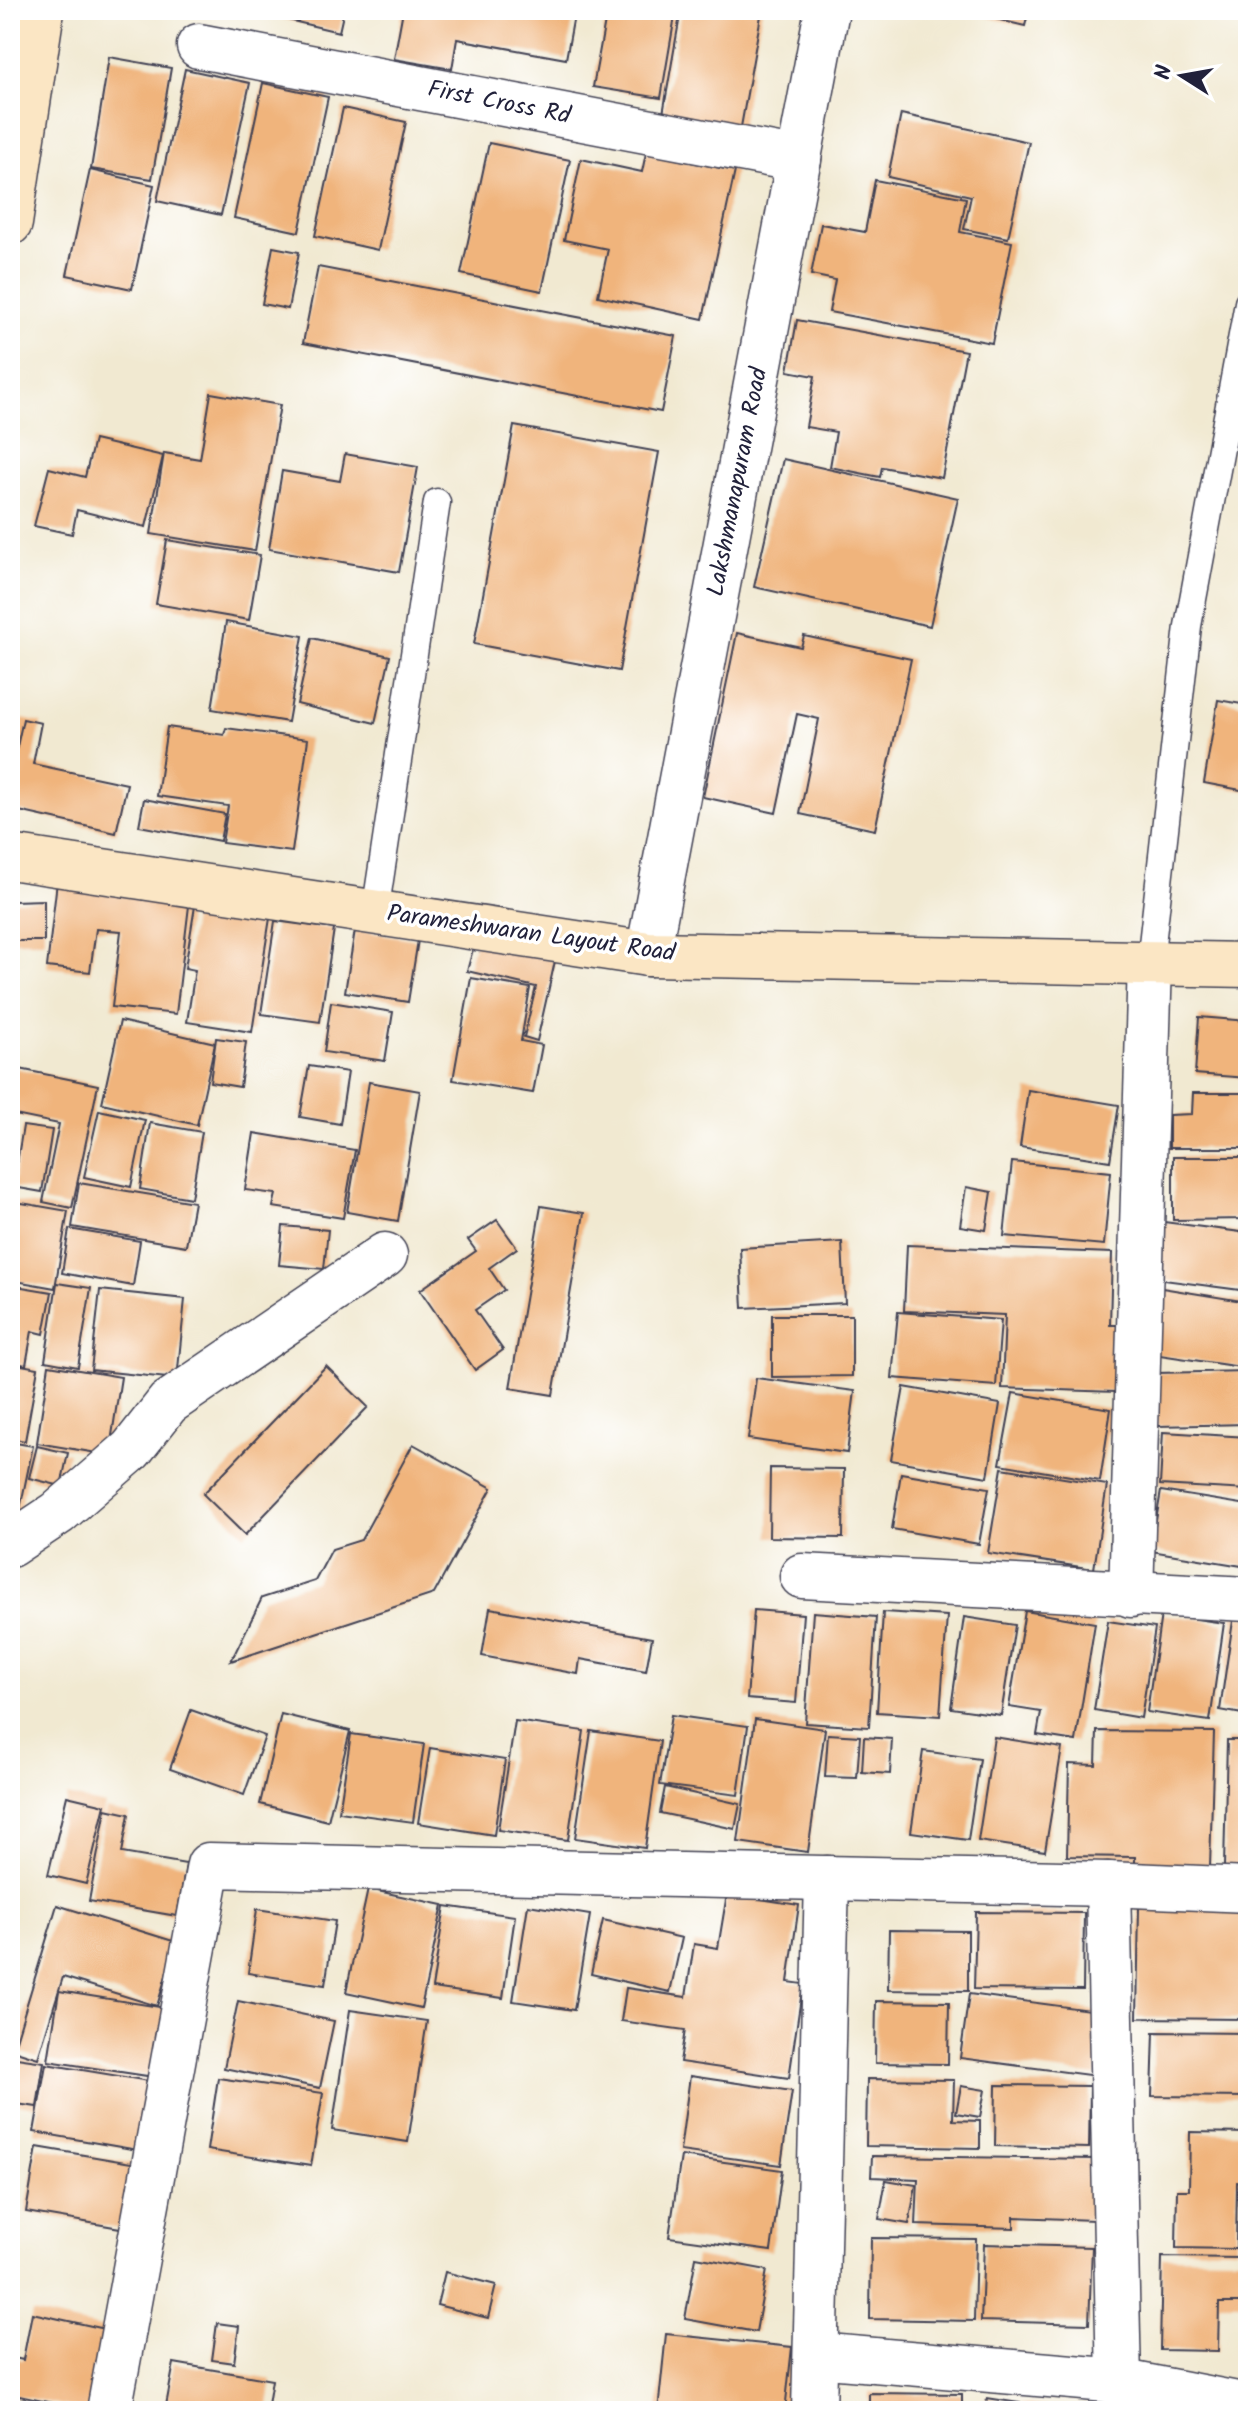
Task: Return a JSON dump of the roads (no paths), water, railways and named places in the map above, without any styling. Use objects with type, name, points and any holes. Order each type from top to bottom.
[{"type":"street","points":[[10,223],[42,10]]},
{"type":"street","name":"Lakshmanapuram Road","points":[[648,954],[827,10]]},
{"type":"street","name":"First Cross Rd","points":[[199,46],[799,160]]},
{"type":"street","name":"Parameshwaran Layout Road","points":[[10,857],[648,954],[1248,965]]},
{"type":"street","points":[[1131,1595],[1150,962]]},
{"type":"street","points":[[10,1545],[58,1513],[131,1450],[168,1403],[385,1255]]},
{"type":"street","points":[[802,1576],[1248,1599]]},
{"type":"street","points":[[109,2411],[209,1865],[1108,1884],[1248,1890]]},
{"type":"street","points":[[814,2411],[827,1878]]},
{"type":"street","points":[[1108,1884],[1119,2381]]},
{"type":"street","points":[[816,2355],[1119,2381],[1248,2406]]},
{"type":"lane","points":[[1150,962],[1188,626],[1248,303]]},
{"type":"lane","points":[[375,913],[437,502]]}]
